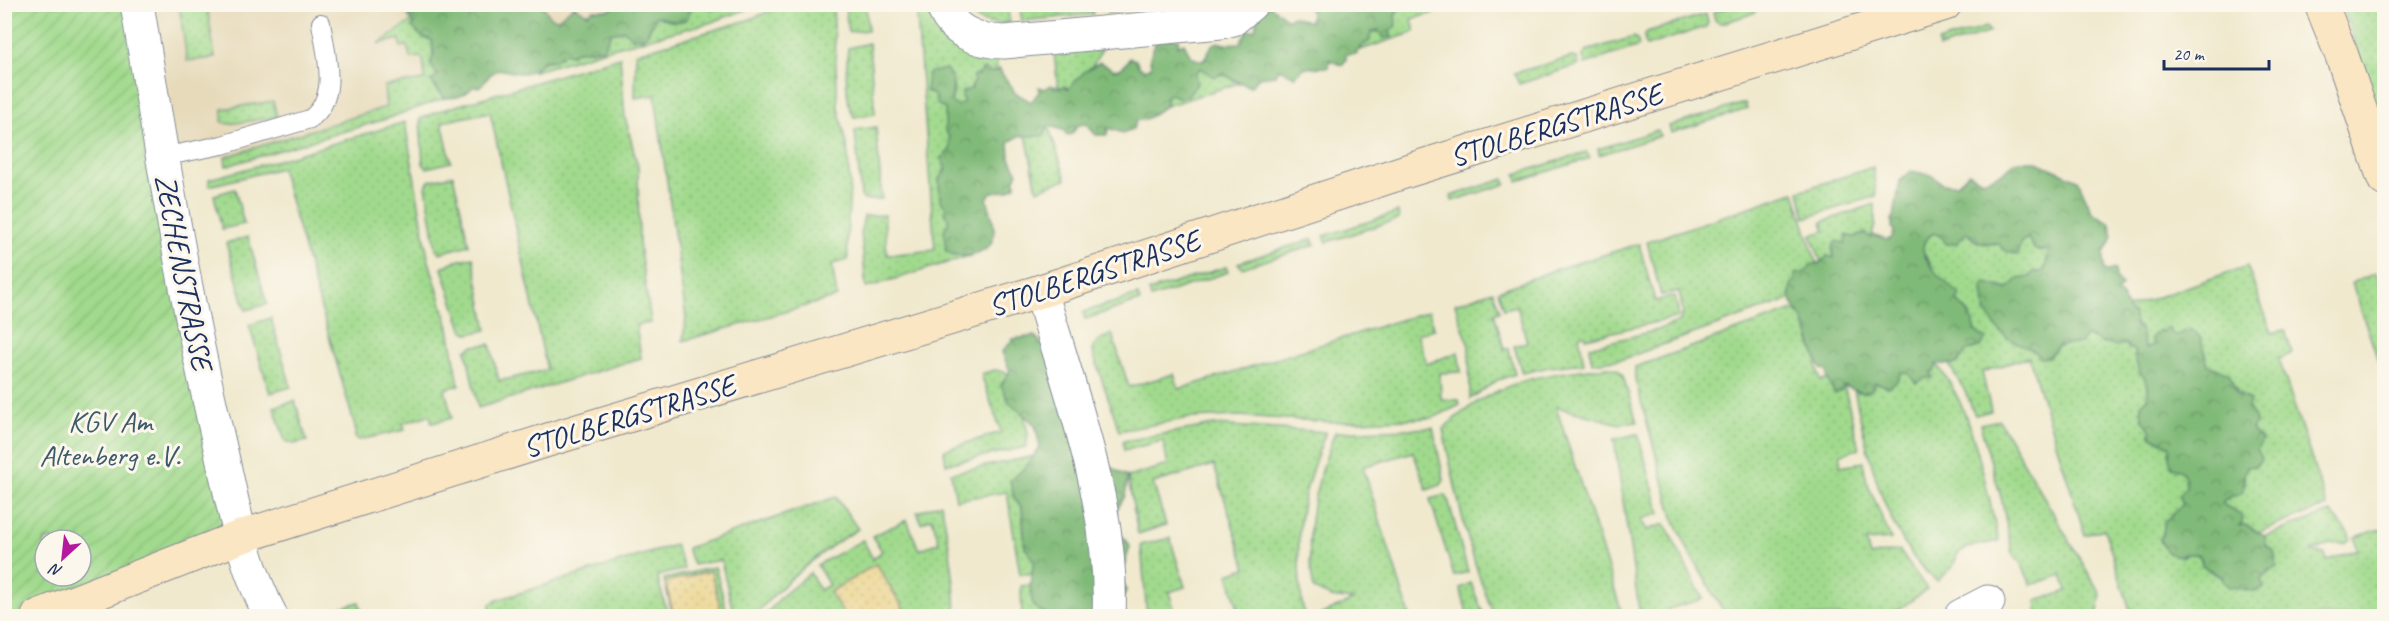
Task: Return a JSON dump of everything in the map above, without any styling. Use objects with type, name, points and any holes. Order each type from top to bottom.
[{"type":"street","name":"ZECHENSTRASSE","points":[[137,4],[184,284],[240,537],[249,569],[270,616]]},
{"type":"street","points":[[942,4],[945,13],[958,29],[982,39],[1004,42],[1221,22],[1233,19],[1251,4]]},
{"type":"street","name":"STOLBERGSTRASSE","points":[[38,616],[240,537],[548,440],[1041,291],[1410,170],[1945,4]]},
{"type":"street","points":[[2321,4],[2346,66],[2385,179]]},
{"type":"street","points":[[1041,291],[1098,498],[1110,578],[1109,616]]},
{"type":"lane","points":[[162,157],[248,137],[310,119],[316,114],[326,99],[328,88],[321,23]]},
{"type":"shaded area","points":[[137,5],[715,5],[225,156],[164,166]]},
{"type":"green space","points":[[1107,4],[1179,4],[1108,13],[1107,5]]},
{"type":"green space","points":[[1396,4],[1399,9],[1395,15],[1396,26],[1390,31],[1392,37],[1383,38],[1378,30],[1371,32],[1369,42],[1361,45],[1356,54],[1346,54],[1346,60],[1342,65],[1329,60],[1328,67],[1304,68],[1295,76],[1279,69],[1275,75],[1259,77],[1250,87],[1223,74],[1214,77],[1200,68],[1195,74],[1197,84],[1187,96],[1180,98],[1170,94],[1166,96],[1166,106],[1146,119],[1137,120],[1133,129],[1123,133],[1108,128],[1107,135],[1096,135],[1086,124],[1078,125],[1072,134],[1067,135],[1063,130],[1049,126],[1043,136],[1019,136],[1009,142],[1010,158],[1018,173],[1015,186],[1007,191],[991,192],[987,199],[994,225],[991,244],[987,249],[970,256],[955,255],[946,251],[944,230],[948,224],[948,218],[944,212],[946,207],[940,200],[939,179],[946,170],[941,158],[950,150],[949,136],[945,131],[945,109],[937,104],[934,95],[926,91],[928,73],[946,69],[952,81],[951,102],[957,106],[963,103],[962,92],[971,89],[974,82],[973,76],[984,69],[992,73],[1000,69],[1014,92],[1031,102],[1039,92],[1039,87],[1045,89],[1051,85],[1058,88],[1065,86],[1068,89],[1085,71],[1100,62],[1115,70],[1122,68],[1130,58],[1136,60],[1139,67],[1145,70],[1151,67],[1150,57],[1157,39],[1179,39],[1178,46],[1184,43],[1193,58],[1204,60],[1212,45],[1218,42],[1240,43],[1248,30],[1255,30],[1258,15],[1269,5],[1288,19],[1293,16],[1310,22],[1311,12],[1305,5]]},
{"type":"green space","points":[[1456,4],[1458,6],[1412,19],[1415,32],[1360,50],[1367,36],[1379,31],[1390,31],[1395,19],[1396,5]]},
{"type":"green space","points":[[1753,4],[1756,12],[1724,23],[1715,20],[1713,12],[1735,5]]},
{"type":"green space","name":"KGV Am Altenberg e.V.","points":[[4,5],[137,5],[241,536],[36,616],[5,616]]},
{"type":"green space","points":[[179,5],[207,5],[215,58],[187,61]]},
{"type":"green space","points":[[411,5],[455,5],[460,14],[469,17],[479,5],[489,5],[493,8],[496,5],[543,5],[550,17],[558,19],[574,6],[588,14],[593,10],[609,10],[616,5],[692,5],[687,19],[682,21],[656,16],[646,36],[633,39],[624,30],[611,33],[603,49],[576,51],[570,55],[564,53],[555,60],[543,61],[532,70],[523,73],[499,69],[490,75],[480,87],[473,87],[464,94],[450,98],[445,98],[431,81],[438,76],[430,64],[434,54],[432,40],[422,37],[412,27],[414,24],[406,12]]},
{"type":"green space","points":[[692,5],[707,5],[712,10],[740,5],[759,5],[709,23],[532,72],[543,61],[555,60],[564,53],[570,55],[576,51],[603,49],[611,33],[624,30],[628,34],[638,36],[649,32],[656,16],[675,22],[687,19]]},
{"type":"green space","points":[[784,5],[833,5],[838,107],[847,145],[850,185],[848,260],[832,264],[837,297],[683,341],[686,318],[655,95],[635,98],[636,53],[748,20]]},
{"type":"green space","points":[[845,5],[866,5],[868,30],[848,32]]},
{"type":"green space","points":[[916,5],[923,5],[945,35],[957,45],[996,56],[997,70],[974,82],[963,103],[957,107],[951,102],[954,91],[952,77],[934,95],[944,108],[950,137],[947,164],[939,179],[940,200],[947,207],[948,225],[944,230],[953,255],[972,255],[866,288],[861,231],[864,216],[884,215],[887,255],[935,250]]},
{"type":"green space","points":[[961,5],[1007,5],[1010,23],[996,24],[977,19]]},
{"type":"green space","points":[[1019,5],[1092,5],[1093,14],[1022,21]]},
{"type":"green space","points":[[2342,5],[2384,5],[2384,133]]},
{"type":"green space","points":[[1706,14],[1708,23],[1706,27],[1646,46],[1644,37],[1647,32]]},
{"type":"green space","points":[[412,21],[422,37],[432,40],[433,59],[438,76],[434,86],[445,98],[386,119],[226,166],[225,157],[386,107],[384,86],[425,80],[423,59],[410,58],[407,46],[401,47],[400,39],[378,44]]},
{"type":"green space","points":[[1986,27],[1990,32],[1939,48],[1938,42]]},
{"type":"green space","points":[[1634,37],[1639,46],[1585,64],[1583,56],[1586,51]]},
{"type":"green space","points":[[869,43],[875,114],[854,117],[847,93],[848,48]]},
{"type":"green space","points":[[1102,49],[1093,65],[1068,89],[1058,88],[1054,52]]},
{"type":"green space","points":[[620,57],[625,117],[638,167],[639,243],[651,323],[636,325],[641,358],[478,408],[466,350],[473,346],[490,344],[499,381],[547,370],[490,112],[442,122],[451,162],[427,168],[423,164],[420,119],[439,111]]},
{"type":"green space","points":[[1572,57],[1577,58],[1579,65],[1519,84],[1514,73]]},
{"type":"green space","points":[[1200,68],[1214,77],[1223,74],[1239,83],[1166,106],[1166,96]]},
{"type":"green space","points":[[273,101],[277,117],[229,124],[222,122],[223,109]]},
{"type":"green space","points":[[1745,103],[1747,109],[1671,133],[1669,126]]},
{"type":"green space","points":[[405,122],[428,258],[449,328],[459,385],[445,389],[452,418],[432,423],[430,415],[403,423],[405,430],[359,440],[355,437],[355,427],[281,168],[209,186],[209,179]]},
{"type":"green space","points":[[1048,125],[1066,179],[1037,190],[1026,135],[1037,136]]},
{"type":"green space","points":[[876,127],[882,199],[864,200],[861,196],[855,130]]},
{"type":"green space","points":[[1658,130],[1660,136],[1599,155],[1598,149]]},
{"type":"green space","points":[[1586,152],[1590,158],[1518,181],[1516,174]]},
{"type":"green space","points":[[2017,161],[2035,161],[2078,180],[2092,212],[2109,222],[2113,236],[2104,253],[2104,272],[2115,269],[2116,279],[2122,286],[2116,293],[2120,294],[2130,313],[2134,314],[2135,325],[2140,329],[2145,349],[2153,345],[2151,338],[2160,330],[2163,332],[2168,327],[2173,335],[2178,336],[2190,329],[2200,337],[2208,365],[2229,373],[2237,394],[2250,400],[2248,408],[2255,417],[2256,424],[2252,428],[2254,434],[2262,440],[2257,450],[2261,459],[2256,466],[2247,467],[2244,474],[2244,491],[2224,500],[2222,504],[2243,517],[2242,523],[2238,526],[2245,525],[2265,536],[2266,545],[2274,551],[2277,567],[2268,571],[2261,580],[2264,588],[2251,591],[2229,587],[2222,581],[2223,577],[2202,566],[2199,555],[2173,555],[2160,540],[2164,522],[2182,505],[2179,495],[2186,488],[2186,480],[2182,472],[2172,467],[2169,458],[2170,446],[2150,435],[2150,429],[2142,418],[2141,405],[2147,397],[2148,388],[2146,379],[2139,372],[2133,349],[2123,344],[2116,347],[2109,342],[2104,344],[2085,337],[2081,343],[2058,346],[2048,357],[2040,358],[2032,349],[2013,341],[1994,325],[1984,303],[1982,287],[1986,283],[2008,289],[2018,279],[2029,277],[2034,271],[2039,273],[2045,270],[2049,251],[2035,250],[2028,238],[2021,242],[2017,255],[2004,250],[1998,243],[1977,241],[1967,232],[1956,244],[1946,244],[1942,237],[1934,233],[1926,239],[1923,247],[1930,265],[1960,294],[1957,301],[1969,314],[1974,330],[1986,339],[1981,346],[1968,350],[1956,364],[1936,364],[1935,370],[1931,372],[1932,378],[1916,383],[1908,373],[1901,372],[1897,381],[1889,387],[1874,382],[1872,390],[1863,393],[1844,386],[1835,394],[1827,379],[1827,371],[1821,369],[1818,364],[1802,318],[1792,304],[1790,291],[1791,284],[1795,281],[1795,274],[1808,270],[1810,265],[1821,262],[1828,256],[1834,258],[1832,248],[1836,241],[1845,243],[1846,235],[1854,237],[1865,233],[1871,238],[1873,235],[1886,240],[1892,238],[1894,232],[1892,219],[1900,181],[1911,171],[1931,175],[1943,184],[1957,184],[1969,173],[1982,181],[2001,174]]},
{"type":"green space","points":[[1873,167],[1876,196],[1805,218],[1799,191]]},
{"type":"green space","points":[[453,175],[469,245],[440,253],[436,249],[426,186],[429,181]]},
{"type":"green space","points":[[1504,179],[1506,184],[1452,201],[1451,196]]},
{"type":"green space","points":[[235,189],[244,224],[222,229],[214,195]]},
{"type":"green space","points":[[1794,192],[1824,287],[1623,359],[1592,363],[1589,347],[1658,330],[1680,321],[1683,313],[1679,291],[1661,295],[1647,242]]},
{"type":"green space","points":[[1875,204],[1875,225],[1871,238],[1865,233],[1860,234],[1834,253],[1834,259],[1828,256],[1821,262],[1811,235],[1825,231],[1822,222]]},
{"type":"green space","points":[[1398,212],[1399,219],[1327,242],[1324,236]]},
{"type":"green space","points":[[1967,232],[1978,242],[1989,244],[2028,238],[2040,249],[2049,251],[2045,270],[2021,280],[2008,289],[1986,283],[1985,312],[2012,340],[2048,357],[2058,346],[2080,343],[2085,337],[2104,344],[2119,343],[2134,349],[2139,372],[2146,379],[2148,388],[2147,397],[2141,405],[2142,418],[2151,429],[2150,435],[2170,446],[2169,458],[2185,474],[2186,488],[2182,505],[2164,522],[2160,540],[2181,557],[2188,553],[2199,555],[2204,567],[2246,591],[2272,570],[2274,551],[2266,545],[2265,536],[2331,512],[2349,534],[2350,539],[2345,543],[2329,544],[2311,552],[2325,554],[2327,560],[2358,550],[2355,537],[2384,528],[2384,616],[2132,616],[2104,529],[2085,535],[2029,357],[1982,372],[1991,411],[1975,415],[1965,391],[1948,363],[1956,364],[1968,350],[1981,346],[1968,312],[1957,301],[1960,294],[1936,275],[1923,250],[1923,243],[1934,233],[1942,237],[1961,238]]},
{"type":"green space","points":[[248,237],[267,304],[246,310],[226,243]]},
{"type":"green space","points":[[1312,239],[1315,245],[1242,268],[1238,263]]},
{"type":"green space","points":[[1639,244],[1655,301],[1675,296],[1679,317],[1586,338],[1586,335],[1579,336],[1584,363],[1522,373],[1514,346],[1527,342],[1517,306],[1504,309],[1498,291],[1557,269]]},
{"type":"green space","points":[[473,257],[487,330],[469,334],[462,329],[442,268],[452,262]]},
{"type":"green space","points":[[2247,266],[2272,333],[2285,330],[2292,353],[2279,359],[2327,506],[2259,532],[2245,525],[2236,527],[2237,512],[2222,505],[2224,500],[2232,496],[2245,483],[2244,474],[2257,450],[2252,428],[2256,424],[2255,419],[2247,405],[2225,375],[2208,365],[2200,337],[2185,331],[2178,336],[2173,335],[2168,328],[2153,345],[2145,350],[2141,334],[2127,308]]},
{"type":"green space","points":[[1226,267],[1228,272],[1151,298],[1149,291]]},
{"type":"green space","points":[[2376,273],[2384,299],[2384,375],[2352,283]]},
{"type":"green space","points":[[1493,291],[1500,311],[1494,313],[1504,349],[1509,349],[1515,374],[1498,380],[1470,399],[1469,346],[1455,304]]},
{"type":"green space","points":[[1138,295],[1140,301],[1085,319],[1083,312]]},
{"type":"green space","points":[[1794,310],[1802,317],[1818,364],[1816,365],[1820,381],[1827,379],[1834,390],[1844,386],[1859,449],[1841,454],[1840,466],[1863,462],[1867,482],[1891,539],[1866,541],[1870,556],[1899,550],[1927,589],[1898,610],[1881,616],[1726,616],[1689,552],[1673,517],[1635,379],[1635,367]]},
{"type":"green space","points":[[1429,311],[1434,329],[1417,334],[1427,364],[1458,352],[1461,372],[1440,373],[1441,399],[1459,400],[1460,405],[1433,418],[1331,422],[1240,416],[1189,418],[1119,431],[1092,349],[1099,340],[1112,334],[1129,387],[1174,374],[1179,389]]},
{"type":"green space","points":[[271,318],[291,387],[270,393],[249,325]]},
{"type":"green space","points":[[1035,336],[1046,349],[1082,372],[1088,383],[1086,394],[1102,454],[1111,467],[1128,477],[1125,496],[1111,520],[1130,547],[1121,576],[1126,590],[1120,606],[1124,616],[1053,616],[1033,606],[1030,585],[1034,561],[1025,547],[1022,508],[1014,498],[1010,480],[1024,469],[1040,447],[1035,425],[1009,402],[1001,385],[1010,371],[1002,352],[1013,339]]},
{"type":"green space","points":[[1936,364],[1960,402],[1969,425],[1999,541],[1968,547],[1958,553],[1953,567],[1937,581],[1919,564],[1891,519],[1872,466],[1854,389],[1859,392],[1873,386],[1873,382],[1889,387],[1897,380],[1901,371],[1908,373],[1916,383],[1935,370]]},
{"type":"green space","points":[[1609,367],[1618,370],[1623,376],[1637,422],[1620,424],[1556,407],[1623,616],[1494,616],[1470,547],[1443,429],[1481,400],[1520,382],[1562,372]]},
{"type":"green space","points":[[995,370],[1009,373],[1002,385],[1009,402],[1024,414],[1028,434],[1026,447],[946,464],[944,450],[1001,432],[981,374]]},
{"type":"green space","points":[[295,401],[307,441],[294,444],[285,441],[274,407]]},
{"type":"green space","points":[[1999,420],[2101,595],[2097,616],[2038,616],[2036,601],[2067,591],[2062,575],[2031,585],[2022,565],[2012,553],[2002,501],[1980,424]]},
{"type":"green space","points":[[1214,425],[1326,432],[1309,479],[1300,521],[1299,562],[1304,616],[1240,616],[1228,574],[1246,568],[1214,465],[1153,483],[1166,525],[1138,534],[1128,477],[1168,465],[1163,441],[1124,450],[1123,441]]},
{"type":"green space","points":[[1433,428],[1444,480],[1441,485],[1427,490],[1413,452],[1363,467],[1410,616],[1318,616],[1353,600],[1331,597],[1314,589],[1311,568],[1309,548],[1312,509],[1335,432]]},
{"type":"green space","points":[[1638,434],[1660,514],[1641,519],[1647,530],[1665,524],[1703,599],[1668,609],[1670,616],[1640,616],[1614,439]]},
{"type":"green space","points":[[1035,456],[1010,480],[1014,498],[1022,507],[1025,547],[1034,561],[1032,574],[1020,574],[1007,492],[956,500],[951,473]]},
{"type":"green space","points":[[1445,495],[1468,572],[1454,576],[1430,499]]},
{"type":"green space","points":[[836,497],[858,529],[803,568],[754,616],[734,616],[721,560],[693,565],[687,548]]},
{"type":"green space","points":[[941,503],[951,559],[956,616],[764,616],[782,596],[810,573],[820,590],[829,585],[817,565],[863,540],[873,559],[882,551],[872,536],[907,520],[919,550],[939,542],[932,518],[921,523],[917,512]]},
{"type":"green space","points":[[1170,538],[1185,587],[1169,592],[1176,616],[1147,616],[1141,545]]},
{"type":"green space","points":[[675,545],[685,569],[657,576],[668,616],[490,616],[490,604],[497,600]]},
{"type":"green space","points":[[715,567],[728,616],[673,616],[664,579]]},
{"type":"green space","points":[[1471,583],[1484,616],[1468,616],[1460,588]]},
{"type":"green space","points":[[1030,585],[1033,606],[1053,616],[1022,616],[1021,586]]},
{"type":"green space","points":[[359,602],[363,616],[328,616],[326,612]]},
{"type":"sand","points":[[876,564],[904,609],[891,616],[845,616],[830,592]]},
{"type":"sand","points":[[711,571],[721,610],[719,616],[674,616],[665,582]]}]
